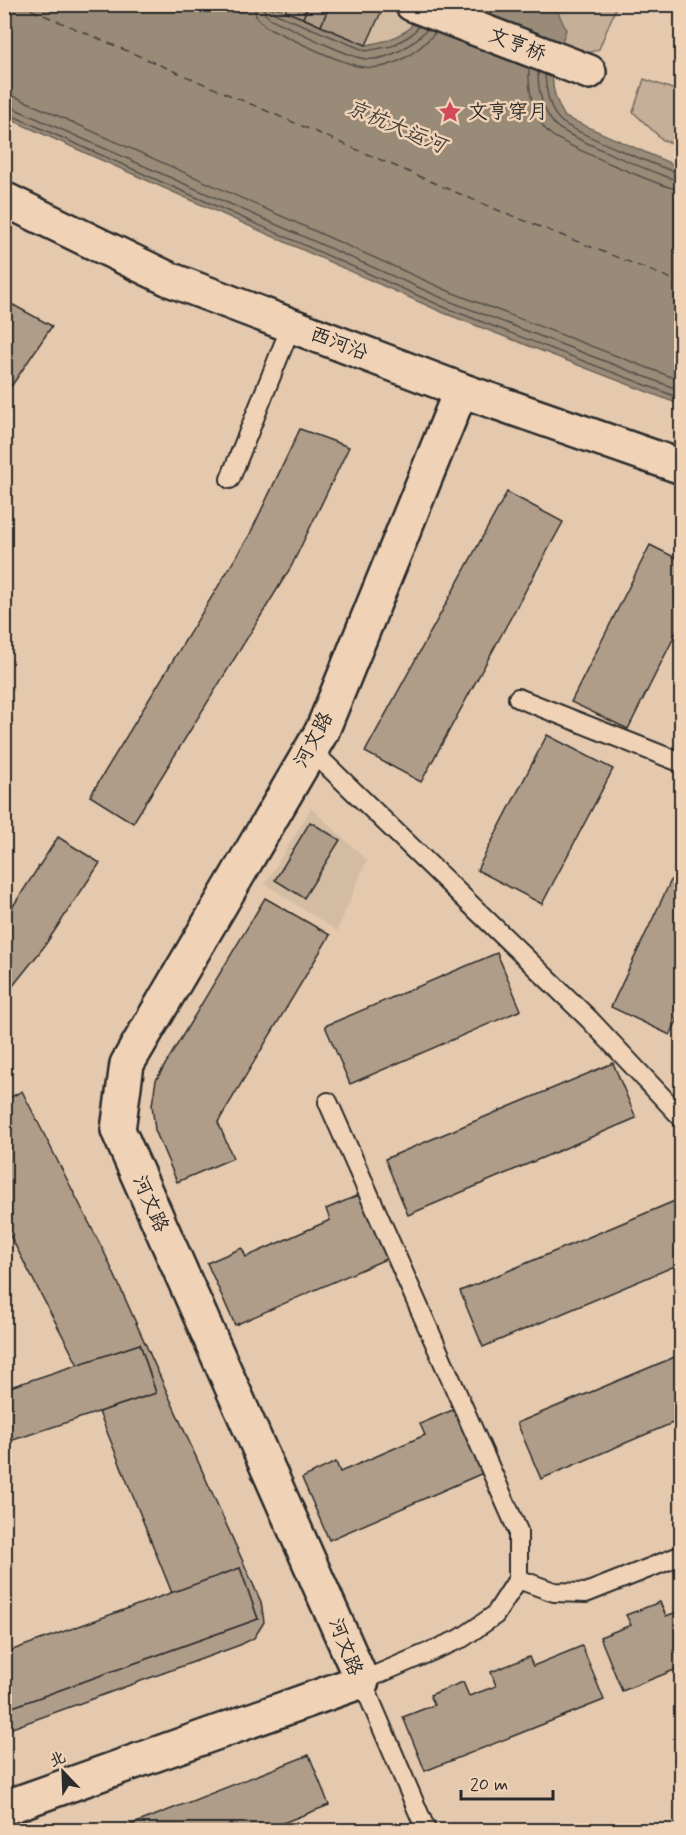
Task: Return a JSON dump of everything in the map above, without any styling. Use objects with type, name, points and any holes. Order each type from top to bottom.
[{"type":"street","name":"文亨桥","points":[[412,4],[589,72]]},
{"type":"street","name":"西河沿","points":[[4,199],[169,279],[460,390],[681,467]]},
{"type":"street","name":"河文路","points":[[4,1808],[362,1681],[118,1130],[127,1064],[322,731],[460,390]]},
{"type":"lane","points":[[230,479],[291,326]]},
{"type":"lane","points":[[518,698],[681,763]]},
{"type":"lane","points":[[311,750],[677,1105]]},
{"type":"lane","points":[[328,1102],[518,1531],[518,1579],[495,1615],[462,1638],[362,1681],[426,1830]]},
{"type":"lane","points":[[518,1579],[554,1592],[586,1593],[681,1555]]},
{"type":"shaded area","points":[[270,5],[426,5],[408,30],[389,40],[367,45]]},
{"type":"shaded area","points":[[555,5],[617,5],[599,49],[581,56],[560,48]]},
{"type":"shaded area","points":[[644,79],[681,92],[681,147],[663,140],[633,112]]},
{"type":"shaded area","points":[[311,808],[367,860],[337,931],[265,884]]},
{"type":"water","name":"京杭大运河","points":[[5,5],[270,5],[367,45],[389,40],[408,30],[426,5],[555,5],[566,30],[554,64],[553,84],[558,105],[565,117],[681,168],[681,405],[444,313],[5,117]]},
{"type":"building","points":[[288,4],[309,4],[303,18],[285,11]]},
{"type":"building","points":[[309,4],[330,4],[321,26],[303,18]]},
{"type":"building","points":[[330,4],[367,4],[382,10],[366,45],[321,26]]},
{"type":"building","points":[[4,300],[52,326],[4,397]]},
{"type":"building","points":[[300,429],[349,447],[291,567],[133,823],[90,796],[249,536]]},
{"type":"building","points":[[507,492],[563,522],[421,782],[365,752]]},
{"type":"building","points":[[650,545],[682,561],[682,621],[628,729],[571,702]]},
{"type":"building","points":[[547,735],[613,769],[542,904],[477,870]]},
{"type":"building","points":[[310,822],[340,840],[304,898],[275,880]]},
{"type":"building","points":[[58,837],[100,863],[43,948],[4,997],[4,920]]},
{"type":"building","points":[[682,857],[682,1011],[670,1035],[611,1007]]},
{"type":"building","points":[[265,898],[330,935],[218,1122],[233,1158],[177,1182],[155,1130],[152,1105],[156,1080]]},
{"type":"building","points":[[497,953],[521,1010],[350,1084],[325,1026]]},
{"type":"building","points":[[613,1063],[636,1118],[408,1215],[385,1159]]},
{"type":"building","points":[[22,1091],[106,1256],[261,1602],[264,1622],[254,1638],[240,1645],[4,1731],[4,1710],[258,1619],[240,1568],[172,1593],[99,1412],[156,1393],[140,1344],[78,1365],[4,1224],[4,1101]]},
{"type":"building","points":[[361,1194],[388,1258],[235,1325],[207,1263],[242,1248],[246,1257],[330,1220],[326,1209]]},
{"type":"building","points":[[682,1198],[682,1263],[483,1347],[460,1291]]},
{"type":"building","points":[[140,1344],[156,1393],[4,1443],[4,1389]]},
{"type":"building","points":[[682,1354],[682,1419],[541,1479],[517,1423]]},
{"type":"building","points":[[455,1409],[483,1473],[329,1540],[302,1478],[336,1462],[340,1472],[425,1435],[420,1424]]},
{"type":"building","points":[[240,1568],[258,1619],[4,1710],[4,1653]]},
{"type":"building","points":[[660,1602],[666,1616],[682,1610],[682,1667],[622,1691],[600,1637],[631,1625],[626,1615]]},
{"type":"building","points":[[582,1646],[604,1700],[425,1771],[403,1717],[434,1705],[430,1695],[463,1682],[469,1696],[496,1686],[491,1672],[529,1657],[533,1666]]},
{"type":"building","points":[[309,1755],[329,1805],[265,1830],[118,1830]]},
{"type":"ferry route","points":[[18,4],[495,209],[682,283]]},
{"type":"place","name":"文亨穿月","points":[[450,112]]}]
